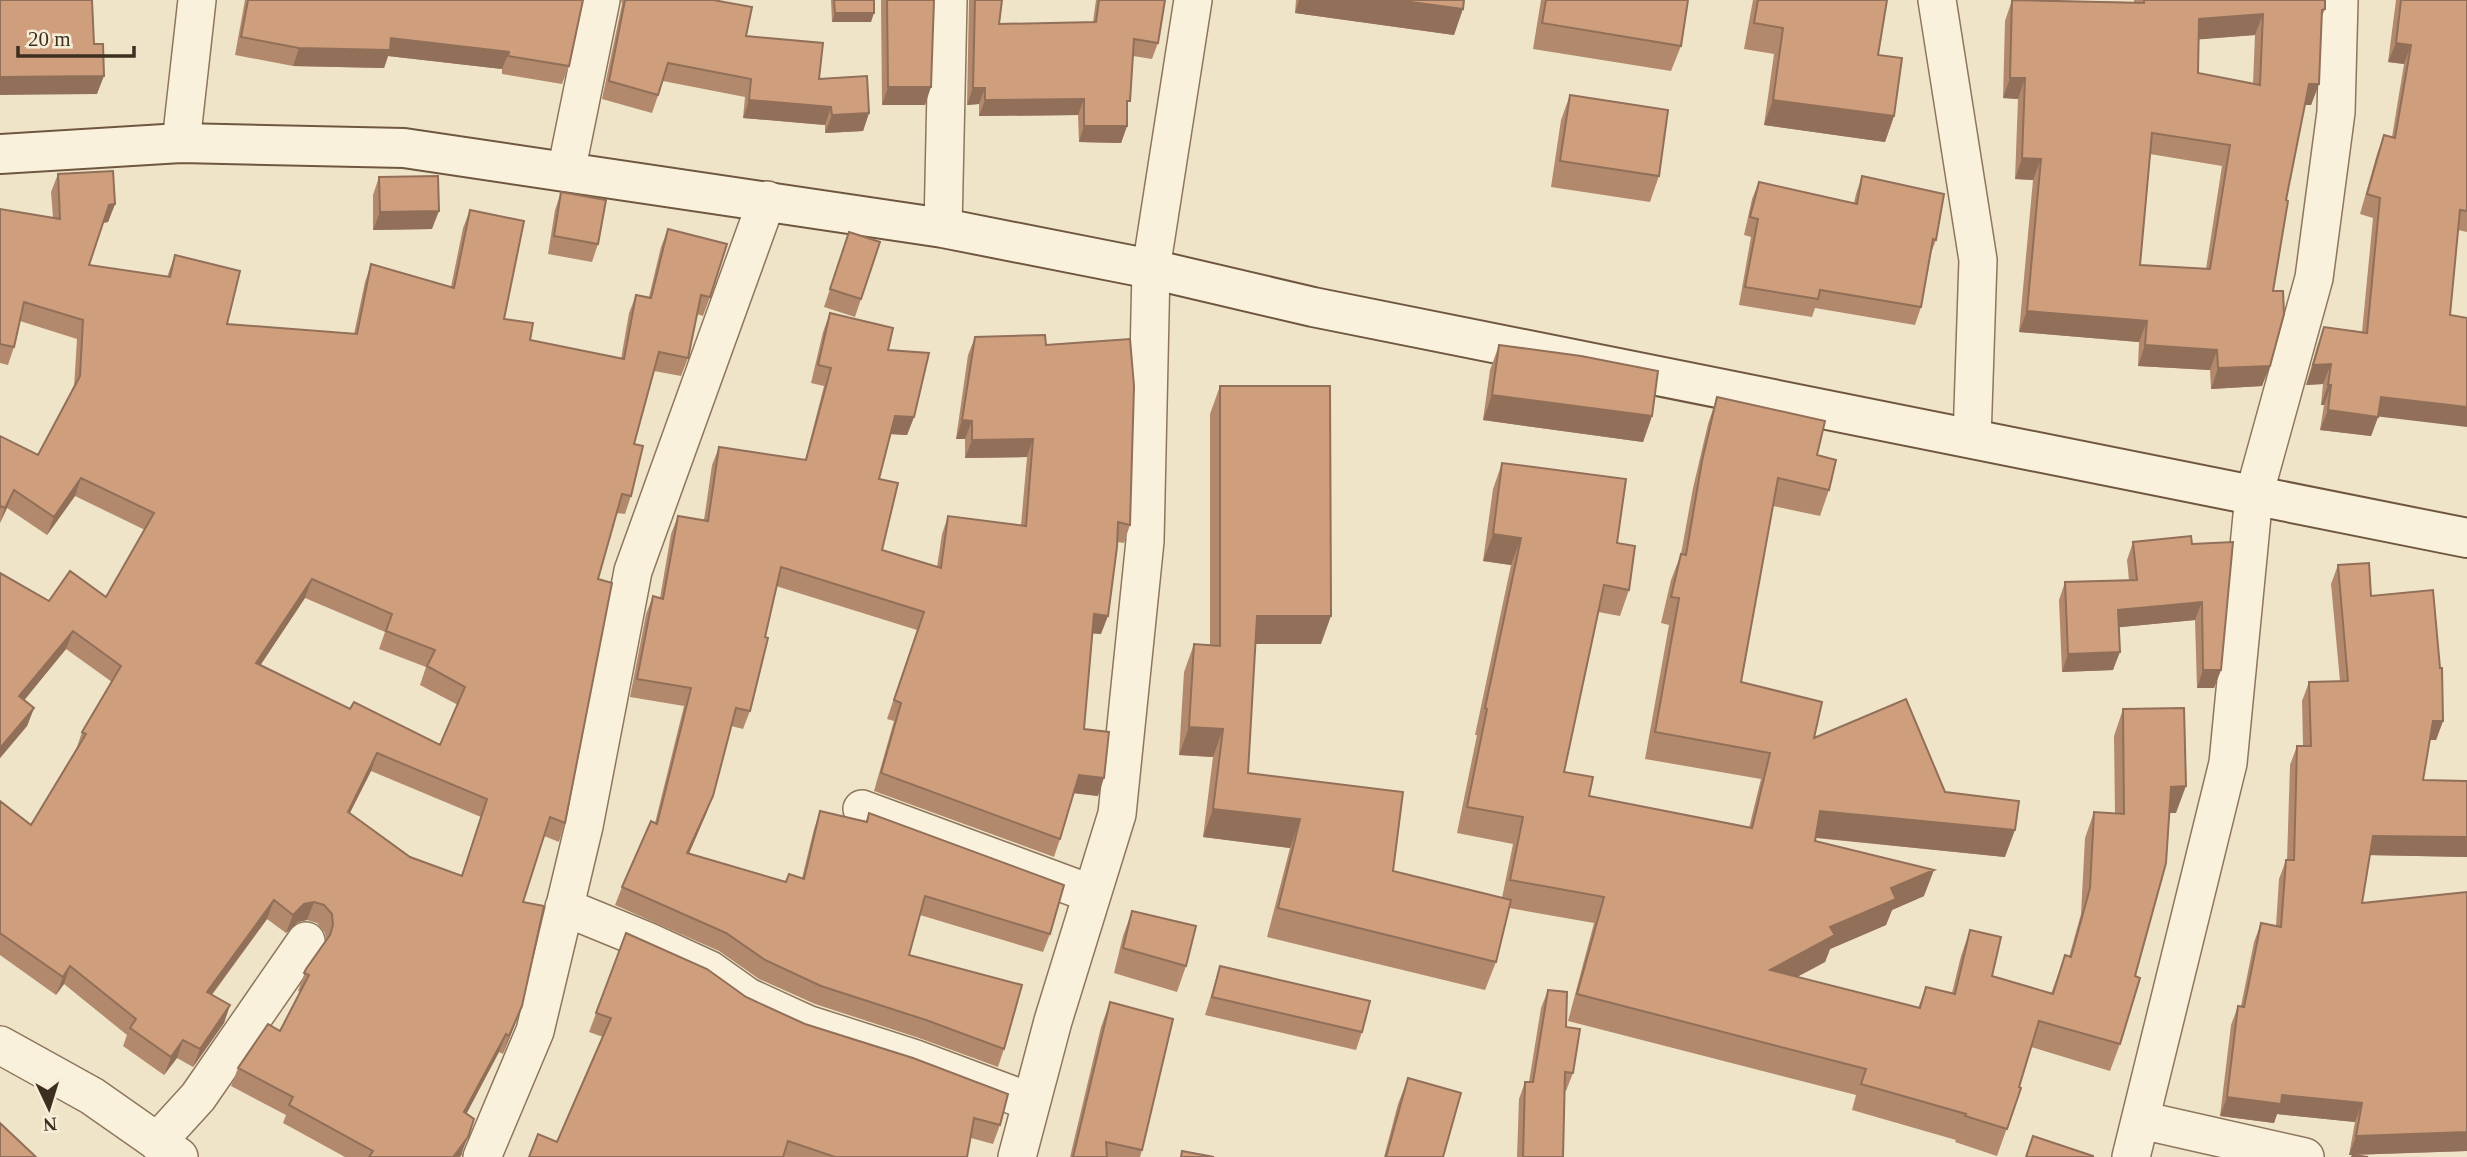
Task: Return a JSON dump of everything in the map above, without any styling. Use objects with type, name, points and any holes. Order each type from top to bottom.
[{"type":"main road","points":[[0,154],[181,143],[404,149],[767,200],[943,228],[1151,269],[1313,307],[2467,538]]},
{"type":"street","points":[[181,143],[197,0]]},
{"type":"street","points":[[566,172],[601,0]]},
{"type":"street","points":[[943,228],[948,0]]},
{"type":"street","points":[[1017,1157],[1116,814],[1145,541],[1151,269],[1193,0]]},
{"type":"street","points":[[1937,0],[1978,260],[1972,439]]},
{"type":"street","points":[[2131,1157],[2228,763],[2254,495],[2314,278],[2336,112],[2339,0]]},
{"type":"street","points":[[482,1157],[535,1031],[584,827],[633,571],[767,200]]},
{"type":"street","points":[[862,809],[1092,894]]},
{"type":"street","points":[[564,907],[710,970],[748,997],[807,1024],[913,1058],[1031,1102]]},
{"type":"street","points":[[0,1045],[92,1096],[168,1149],[198,1097],[306,941]]},
{"type":"street","points":[[2141,1120],[2305,1157]]},
{"type":"building","points":[[0,0],[92,0],[94,44],[103,44],[104,76],[0,77]]},
{"type":"building","points":[[248,0],[583,0],[569,66],[508,56],[509,52],[391,38],[390,50],[299,48],[241,37]]},
{"type":"building","points":[[625,0],[713,0],[752,7],[746,36],[823,43],[819,79],[867,76],[869,113],[832,115],[831,107],[749,100],[751,79],[668,63],[658,95],[609,81]]},
{"type":"building","points":[[834,0],[874,0],[874,13],[835,13]]},
{"type":"building","points":[[887,0],[934,0],[931,87],[888,87]]},
{"type":"building","points":[[975,0],[1002,0],[999,24],[1096,22],[1099,0],[1165,0],[1158,43],[1134,39],[1127,126],[1084,126],[1084,99],[985,100],[985,88],[973,88]]},
{"type":"building","points":[[1396,0],[1464,0],[1463,9]]},
{"type":"building","points":[[1546,0],[1688,0],[1681,46],[1542,23]]},
{"type":"building","points":[[1758,0],[1887,0],[1878,55],[1902,58],[1894,116],[1773,100],[1783,28],[1754,23]]},
{"type":"building","points":[[2012,0],[2144,3],[2144,0],[2325,0],[2325,9],[2322,10],[2319,84],[2309,84],[2286,200],[2288,201],[2273,291],[2283,291],[2284,314],[2270,366],[2218,368],[2217,350],[2145,345],[2147,321],[2027,311],[2041,159],[2022,158],[2025,78],[2010,78]],"holes":[[[2263,14],[2260,85],[2198,73],[2199,19]],[[2152,133],[2230,145],[2210,269],[2140,265]]]},
{"type":"building","points":[[2401,0],[2467,0],[2467,211],[2460,210],[2450,315],[2467,318],[2467,407],[2381,397],[2378,417],[2328,410],[2331,364],[2313,365],[2324,327],[2367,333],[2380,198],[2367,194],[2384,135],[2395,138],[2411,45],[2396,43]]},
{"type":"building","points":[[1570,95],[1668,110],[1659,176],[1560,161]]},
{"type":"building","points":[[113,171],[115,204],[109,205],[89,265],[170,277],[175,255],[240,271],[227,324],[357,334],[371,264],[454,288],[470,210],[524,221],[504,319],[533,323],[530,340],[624,359],[636,295],[651,298],[668,229],[727,244],[710,297],[701,295],[688,358],[659,352],[634,444],[643,446],[631,496],[622,494],[598,579],[612,583],[565,823],[550,817],[523,902],[544,906],[522,1006],[509,1036],[506,1034],[464,1112],[474,1119],[468,1137],[453,1157],[369,1157],[373,1151],[289,1105],[293,1097],[238,1068],[268,1024],[280,1031],[309,975],[304,973],[306,969],[330,935],[332,914],[324,905],[314,902],[304,904],[293,915],[274,900],[207,992],[230,1005],[200,1049],[183,1040],[171,1057],[130,1028],[136,1019],[70,966],[63,977],[0,933],[0,801],[31,825],[86,734],[82,732],[121,666],[73,631],[19,696],[34,708],[0,748],[0,573],[49,601],[70,571],[106,597],[154,513],[81,478],[54,517],[14,490],[5,508],[0,508],[0,436],[38,455],[80,376],[83,320],[24,302],[14,347],[0,344],[0,209],[60,219],[58,174]],"holes":[[[312,579],[392,614],[386,631],[435,650],[427,666],[465,687],[440,745],[354,702],[350,709],[256,663]],[[377,753],[487,799],[462,876],[410,857],[348,812]]]},
{"type":"building","points":[[438,176],[439,211],[380,212],[379,177]]},
{"type":"building","points":[[1862,176],[1944,194],[1921,307],[1820,290],[1818,299],[1745,287],[1758,219],[1750,217],[1759,182],[1857,204]]},
{"type":"building","points":[[561,192],[606,200],[598,244],[554,236]]},
{"type":"building","points":[[849,232],[880,242],[861,299],[830,289]]},
{"type":"building","points":[[830,313],[893,328],[888,350],[929,353],[914,417],[895,416],[879,479],[898,483],[882,550],[941,568],[948,516],[1026,526],[1033,439],[972,440],[972,421],[962,420],[975,337],[1045,335],[1046,345],[1130,339],[1134,386],[1130,525],[1118,522],[1108,616],[1094,614],[1084,729],[1109,732],[1104,778],[1079,775],[1060,839],[881,773],[901,703],[894,700],[924,612],[781,567],[765,637],[768,638],[750,711],[736,708],[713,796],[687,853],[786,882],[789,874],[804,879],[820,811],[867,822],[869,813],[1064,885],[1050,934],[925,896],[909,955],[1022,985],[1004,1049],[821,986],[765,960],[726,933],[622,887],[651,821],[657,824],[691,688],[637,679],[653,596],[663,599],[678,516],[708,521],[719,447],[806,460],[831,368],[818,365]]},
{"type":"building","points":[[1499,345],[1581,356],[1658,371],[1652,416],[1492,395]]},
{"type":"building","points":[[1220,386],[1330,386],[1331,616],[1257,616],[1248,773],[1403,792],[1393,871],[1511,900],[1496,962],[1278,908],[1300,819],[1213,809],[1223,729],[1189,727],[1194,644],[1220,646]]},
{"type":"building","points":[[1717,397],[1825,421],[1817,455],[1836,460],[1829,490],[1778,478],[1741,682],[1822,702],[1814,738],[1906,699],[1945,792],[2019,801],[2015,830],[1820,811],[1815,841],[1934,870],[1891,888],[1896,899],[1830,927],[1835,935],[1770,970],[1920,1008],[1926,987],[1955,994],[1970,930],[2001,937],[1992,976],[2053,994],[2065,955],[2071,957],[2090,888],[2094,812],[2124,814],[2123,709],[2184,708],[2186,786],[2171,787],[2166,863],[2135,976],[2140,978],[2120,1044],[2039,1021],[2007,1129],[1965,1116],[1966,1114],[1861,1084],[1866,1069],[1577,994],[1604,897],[1510,880],[1523,817],[1467,807],[1521,538],[1493,534],[1502,463],[1626,479],[1617,543],[1635,546],[1629,590],[1604,585],[1564,772],[1593,777],[1589,796],[1752,828],[1770,753],[1655,732],[1679,598],[1671,597],[1681,554],[1686,555],[1702,461]]},
{"type":"building","points":[[2191,536],[2192,544],[2233,542],[2221,670],[2203,670],[2202,602],[2118,610],[2120,652],[2068,654],[2065,582],[2137,580],[2133,542]]},
{"type":"building","points":[[2369,563],[2371,596],[2433,590],[2442,668],[2443,721],[2433,721],[2423,780],[2467,781],[2467,837],[2373,836],[2362,903],[2467,892],[2467,1132],[2356,1136],[2362,1103],[2282,1095],[2281,1104],[2227,1097],[2238,1006],[2244,1007],[2261,923],[2281,927],[2286,860],[2294,860],[2297,746],[2311,746],[2309,682],[2348,681],[2338,565]]},
{"type":"building","points":[[1132,911],[1196,926],[1186,966],[1123,948]]},
{"type":"building","points":[[626,933],[707,969],[746,997],[805,1024],[913,1058],[1008,1094],[1000,1125],[974,1118],[967,1157],[835,1157],[788,1141],[783,1157],[529,1157],[538,1134],[557,1142],[611,1018],[596,1013]]},
{"type":"building","points":[[1220,966],[1370,1001],[1362,1032],[1212,997]]},
{"type":"building","points":[[1548,990],[1567,992],[1566,1027],[1580,1029],[1573,1073],[1565,1072],[1563,1157],[1523,1157],[1525,1082],[1533,1082]]},
{"type":"building","points":[[1110,1002],[1173,1019],[1142,1150],[1106,1142],[1107,1157],[1073,1157]]},
{"type":"building","points":[[1408,1078],[1461,1093],[1443,1157],[1386,1157]]},
{"type":"building","points":[[0,1123],[36,1157],[0,1157]]},
{"type":"building","points":[[2033,1136],[2093,1156],[2093,1157],[2026,1157]]},
{"type":"building","points":[[1182,1151],[1214,1157],[1181,1157]]}]
